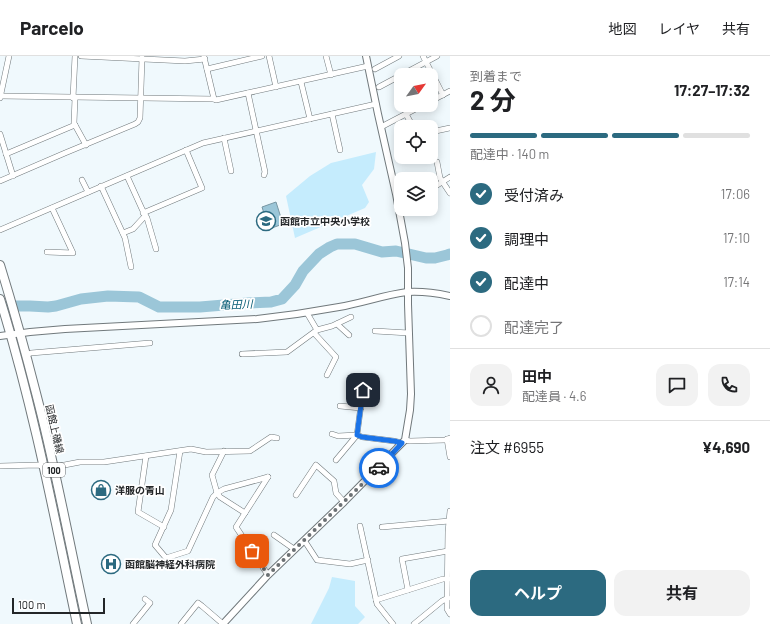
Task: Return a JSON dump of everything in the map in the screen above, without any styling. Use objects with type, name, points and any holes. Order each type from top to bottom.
[{"type":"main road","name":"函館上磯線","points":[[0,265],[16,317],[54,467],[87,624]]},
{"type":"main road","name":"函館上磯線","points":[[0,299],[28,398],[77,624]]},
{"type":"street","points":[[9,56],[0,97],[216,100],[368,66]]},
{"type":"street","points":[[75,56],[74,123],[86,145]]},
{"type":"street","points":[[82,56],[185,61],[204,57],[214,99]]},
{"type":"street","points":[[207,69],[262,56]]},
{"type":"street","points":[[269,56],[276,87]]},
{"type":"street","points":[[326,56],[331,75]]},
{"type":"street","points":[[366,56],[381,127],[394,178]]},
{"type":"street","points":[[375,69],[399,56]]},
{"type":"street","points":[[423,56],[443,95]]},
{"type":"street","points":[[379,87],[437,56]]},
{"type":"street","points":[[0,181],[136,123],[140,118],[142,58]]},
{"type":"street","points":[[301,82],[310,119]]},
{"type":"street","points":[[438,98],[450,91]]},
{"type":"street","points":[[248,93],[265,172],[264,175]]},
{"type":"street","points":[[0,230],[204,143],[376,104]]},
{"type":"street","points":[[381,127],[410,112]]},
{"type":"street","points":[[332,114],[340,150]]},
{"type":"street","points":[[406,114],[409,120]]},
{"type":"street","points":[[6,154],[75,125]]},
{"type":"street","points":[[438,131],[450,128]]},
{"type":"street","points":[[0,134],[13,176]]},
{"type":"street","points":[[224,138],[231,172]]},
{"type":"street","points":[[123,233],[133,229],[144,214],[202,188],[186,150]]},
{"type":"street","points":[[437,164],[440,178],[450,193]]},
{"type":"street","points":[[127,176],[147,218],[156,249]]},
{"type":"street","points":[[438,185],[450,177]]},
{"type":"street","points":[[82,180],[88,192]]},
{"type":"street","points":[[102,186],[125,238],[131,267]]},
{"type":"street","points":[[47,252],[72,253],[52,208]]},
{"type":"street","points":[[181,624],[198,604],[223,624],[268,575],[404,442],[410,410],[408,268],[401,216]]},
{"type":"street","points":[[0,336],[72,329],[230,322],[307,313],[408,292],[434,293],[450,296]]},
{"type":"street","points":[[307,313],[316,331],[336,357],[327,375]]},
{"type":"street","points":[[242,354],[287,352],[316,331],[337,324],[351,317]]},
{"type":"street","points":[[337,324],[349,336]]},
{"type":"street","points":[[375,331],[409,333]]},
{"type":"street","points":[[26,355],[31,353],[150,343]]},
{"type":"street","points":[[336,460],[357,435],[363,390]]},
{"type":"street","points":[[340,406],[361,408]]},
{"type":"street","points":[[332,434],[338,436],[357,435],[362,437],[404,442],[449,439],[450,457]]},
{"type":"street","points":[[0,466],[38,465],[44,467],[54,467],[80,462],[104,462],[191,450],[206,452],[250,451],[271,438],[277,438]]},
{"type":"street","points":[[180,451],[172,510],[155,545],[166,558],[188,552],[213,497],[217,493],[224,489],[268,477],[236,527],[268,575]]},
{"type":"street","points":[[224,452],[212,475],[217,493],[220,497],[245,513]]},
{"type":"street","points":[[146,456],[138,512],[164,527]]},
{"type":"street","points":[[296,495],[316,465],[334,482],[336,493],[344,502]]},
{"type":"street","points":[[450,511],[447,609],[450,614]]},
{"type":"street","points":[[382,527],[449,521]]},
{"type":"street","points":[[360,526],[377,604],[393,624]]},
{"type":"street","points":[[274,535],[294,549]]},
{"type":"street","points":[[304,540],[317,560],[350,564],[368,560]]},
{"type":"street","points":[[408,590],[402,559],[448,551]]},
{"type":"street","points":[[376,600],[443,579],[449,580]]},
{"type":"street","points":[[414,624],[442,601],[448,598]]},
{"type":"street","points":[[133,624],[150,603],[145,599]]},
{"type":"shaded area","points":[[376,152],[374,169],[362,185],[369,202],[365,208],[295,238],[286,196],[310,176],[331,163]]},
{"type":"shaded area","points":[[276,202],[283,224],[269,229],[262,207]]},
{"type":"shaded area","points":[[332,577],[355,581],[355,606],[365,617],[358,624],[311,624],[329,588]]},
{"type":"waterway","name":"亀田川","points":[[0,309],[11,306],[48,307],[81,299],[108,296],[139,297],[159,307],[200,307],[271,302],[282,299],[295,285],[303,271],[319,254],[337,244],[355,244],[382,252],[396,251],[426,258],[435,258],[450,254]]},
{"type":"way so far","points":[[252,551],[268,575],[379,468]]},
{"type":"place","name":"函館市立中央小学校","points":[[266,221]]},
{"type":"place","name":"洋服の青山","points":[[101,490]]},
{"type":"place","name":"函館脳神経外科病院","points":[[111,564]]},
{"type":"route","points":[[363,390],[357,435],[402,443],[379,468]]}]
